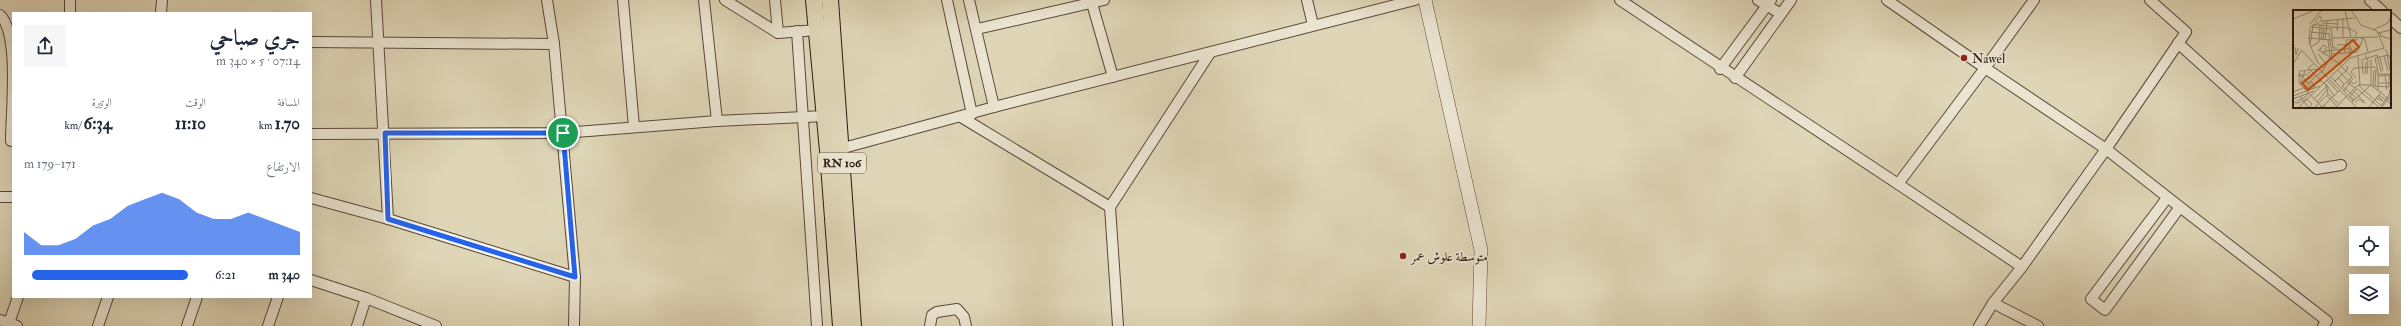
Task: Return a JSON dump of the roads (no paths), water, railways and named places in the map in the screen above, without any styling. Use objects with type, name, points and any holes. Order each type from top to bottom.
[{"type":"main road","points":[[814,0],[825,116],[835,150]]},
{"type":"main road","name":"RN 106","points":[[830,0],[840,326]]},
{"type":"main road","name":"RN 106","points":[[835,150],[853,326]]},
{"type":"street","points":[[70,0],[70,12]]},
{"type":"street","points":[[161,12],[162,0]]},
{"type":"street","points":[[376,0],[377,44],[385,133],[388,219]]},
{"type":"street","points":[[547,0],[554,44],[563,133],[575,277],[574,326]]},
{"type":"street","points":[[623,0],[634,127]]},
{"type":"street","points":[[704,0],[717,121]]},
{"type":"street","points":[[725,0],[778,33],[797,30],[817,30]]},
{"type":"street","points":[[775,0],[778,33]]},
{"type":"street","points":[[947,0],[972,114]]},
{"type":"street","points":[[969,0],[994,107]]},
{"type":"street","points":[[977,29],[1104,0]]},
{"type":"street","points":[[1307,0],[1313,25]]},
{"type":"street","points":[[835,150],[1113,76],[1415,0]]},
{"type":"street","points":[[1424,0],[1482,250],[1479,326]]},
{"type":"street","points":[[1620,0],[1720,69],[1898,184],[2022,267]]},
{"type":"street","points":[[1758,0],[1769,3],[1781,14]]},
{"type":"street","points":[[1735,78],[1791,0]]},
{"type":"street","points":[[1887,0],[2106,149],[2167,198],[2327,321],[2323,326]]},
{"type":"street","points":[[1898,184],[2034,0]]},
{"type":"street","points":[[1979,326],[1993,303],[2022,267],[2106,149],[2186,32],[2150,0]]},
{"type":"street","points":[[2370,0],[2381,10]]},
{"type":"street","points":[[1091,2],[1113,76]]},
{"type":"street","points":[[1720,69],[1769,3]]},
{"type":"street","points":[[0,15],[6,21],[12,38]]},
{"type":"street","points":[[2391,19],[2401,28]]},
{"type":"street","points":[[797,30],[817,326]]},
{"type":"street","points":[[312,42],[377,44],[554,44]]},
{"type":"street","points":[[2178,43],[2317,169],[2341,165]]},
{"type":"street","points":[[1118,326],[1110,208],[1210,52]]},
{"type":"street","points":[[312,134],[563,133],[717,121],[825,116]]},
{"type":"street","points":[[961,117],[1110,208]]},
{"type":"street","points":[[0,141],[12,141]]},
{"type":"street","points":[[0,197],[12,197]]},
{"type":"street","points":[[312,198],[388,219],[575,277]]},
{"type":"street","points":[[2167,198],[2091,299],[2105,310],[2180,207]]},
{"type":"street","points":[[312,280],[366,298],[436,326]]},
{"type":"street","points":[[9,323],[18,298]]},
{"type":"street","points":[[98,326],[108,298]]},
{"type":"street","points":[[187,326],[197,298]]},
{"type":"street","points":[[268,326],[278,298]]},
{"type":"street","points":[[357,326],[366,298]]},
{"type":"street","points":[[1993,303],[2038,326]]},
{"type":"street","points":[[930,326],[932,315],[937,312],[957,309],[964,317],[966,326]]},
{"type":"place","name":"Nawel","points":[[1964,58]]},
{"type":"place","name":"متوسطة علوش عمر","points":[[1403,256]]}]
